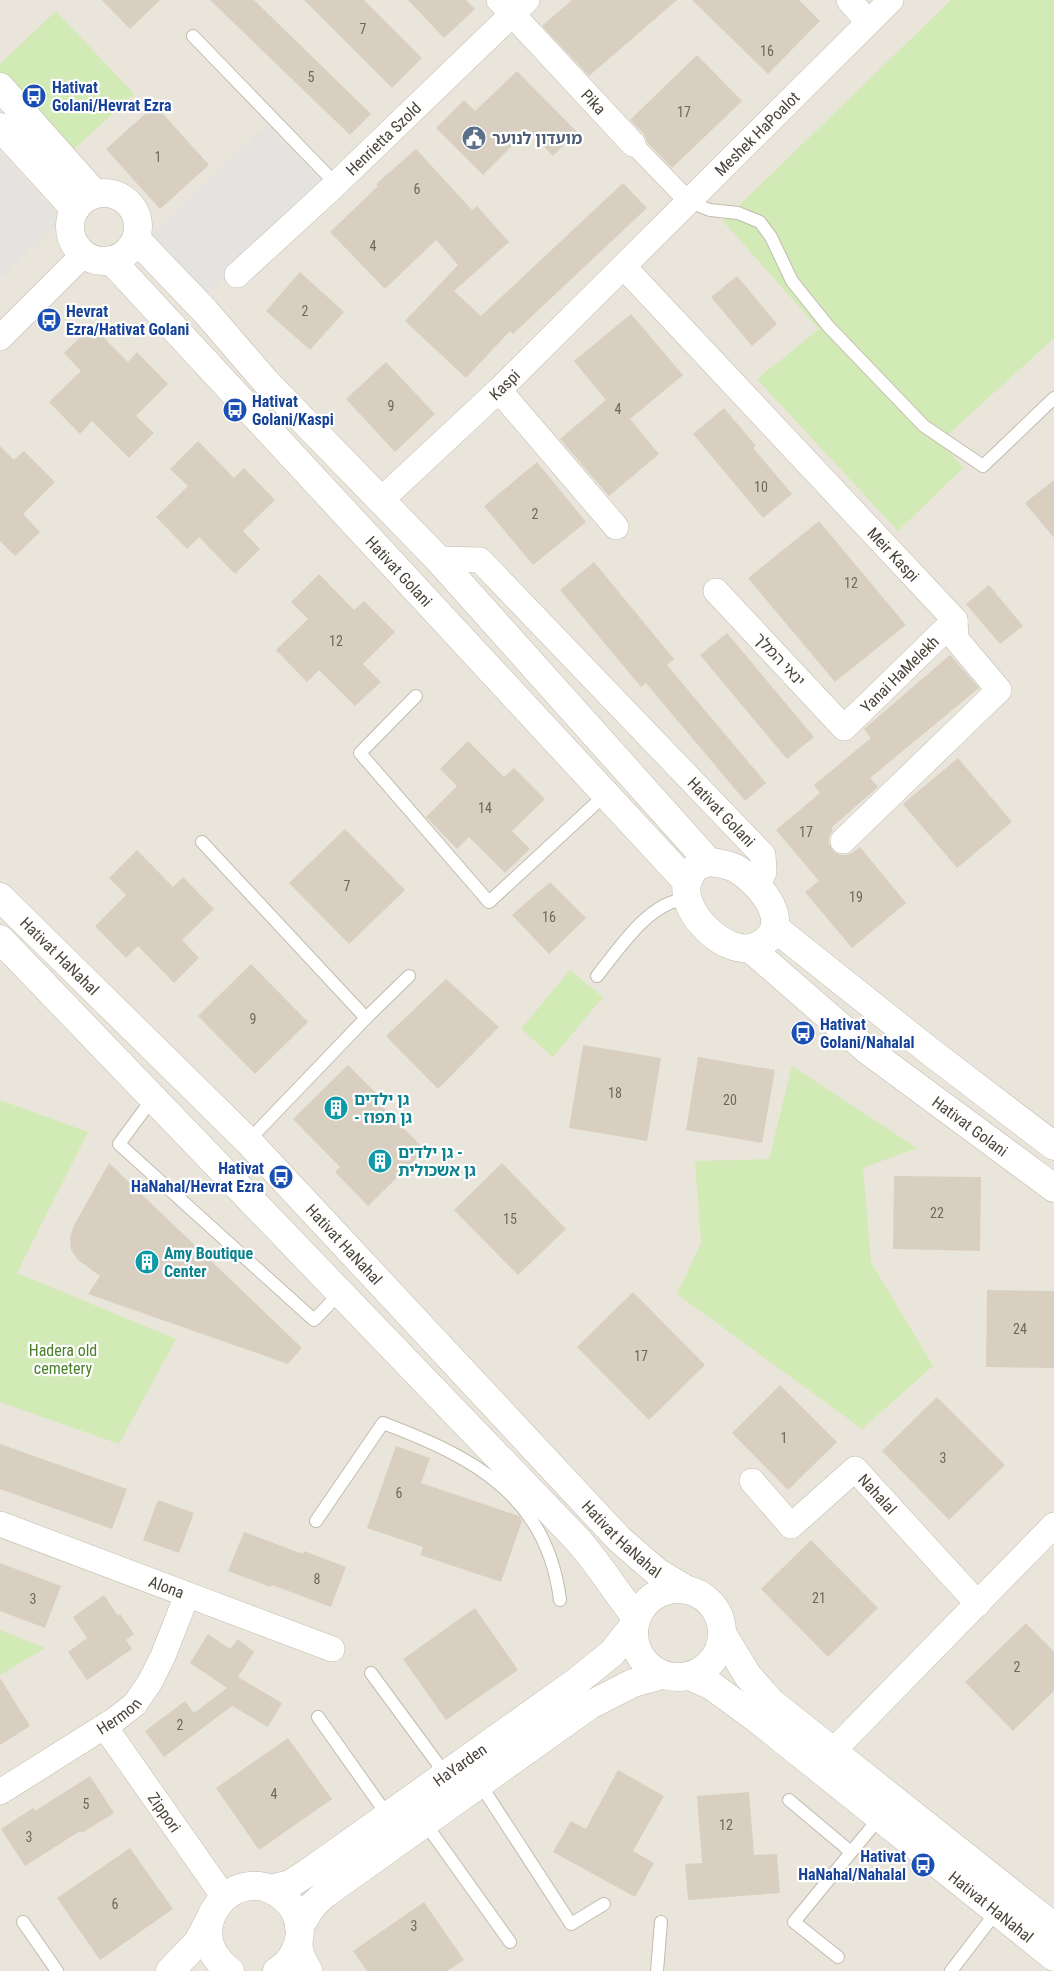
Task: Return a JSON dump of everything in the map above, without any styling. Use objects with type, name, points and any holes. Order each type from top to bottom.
[{"type":"street","points":[[849,0],[868,22]]},
{"type":"street","name":"Meshek HaPoalot","points":[[624,267],[891,0]]},
{"type":"street","name":"Pika","points":[[513,5],[633,144],[688,202]]},
{"type":"street","name":"Henrietta Szold","points":[[237,275],[336,184],[513,5]]},
{"type":"street","points":[[0,87],[85,201]]},
{"type":"street","points":[[0,127],[85,201]]},
{"type":"street","points":[[106,193],[116,195],[125,200],[137,218],[136,239],[121,256],[111,260],[94,259],[84,254],[77,247],[71,233],[71,218],[85,201],[106,193]]},
{"type":"street","points":[[136,239],[205,311],[266,382],[438,559],[709,862]]},
{"type":"street","points":[[0,338],[84,254]]},
{"type":"street","name":"Hativat Golani","points":[[111,260],[606,794],[687,890]]},
{"type":"street","name":"Kaspi","points":[[381,500],[499,390],[624,267]]},
{"type":"street","name":"Meir Kaspi","points":[[624,267],[955,620]]},
{"type":"street","points":[[499,390],[616,526]]},
{"type":"street","name":"Hativat Golani","points":[[438,559],[480,560],[763,856],[764,872],[758,884]]},
{"type":"street","name":"Yanai HaMelekh","points":[[716,591],[844,728],[955,620]]},
{"type":"street","points":[[843,840],[999,690],[956,639],[955,620]]},
{"type":"street","points":[[709,862],[733,867],[758,884],[768,899],[774,914],[776,928],[767,942],[751,949],[732,947],[719,940],[696,918],[687,890],[694,868],[709,862]]},
{"type":"street","name":"Hativat HaNahal","points":[[0,897],[248,1141],[619,1539],[657,1572],[687,1590]]},
{"type":"street","name":"Hativat Golani","points":[[776,928],[932,1053],[1054,1146]]},
{"type":"street","name":"Hativat HaNahal","points":[[0,939],[340,1293],[513,1485],[594,1558],[636,1621]]},
{"type":"street","name":"Hativat Golani","points":[[751,949],[866,1049],[1054,1188]]},
{"type":"street","name":"Nahalal","points":[[752,1481],[791,1526],[855,1469],[978,1604]]},
{"type":"street","name":"Alona","points":[[0,1524],[332,1649]]},
{"type":"street","points":[[833,1751],[1054,1525]]},
{"type":"street","points":[[673,1589],[687,1590],[700,1595],[712,1604],[721,1622],[722,1635],[720,1649],[713,1661],[702,1671],[690,1676],[676,1678],[662,1675],[650,1668],[637,1651],[634,1638],[636,1621],[644,1605],[660,1592],[673,1589]]},
{"type":"street","name":"Hermon","points":[[0,1792],[131,1708],[150,1682],[166,1649],[187,1594]]},
{"type":"street","name":"HaYarden","points":[[270,1889],[290,1884],[309,1872],[576,1682],[612,1654],[636,1621]]},
{"type":"street","name":"Hativat HaNahal","points":[[722,1635],[748,1676],[771,1702],[1054,1927]]},
{"type":"street","name":"HaYarden","points":[[277,1971],[289,1961],[313,1905],[325,1894],[590,1705],[633,1683],[662,1675]]},
{"type":"street","name":"Hativat HaNahal","points":[[690,1676],[712,1686],[733,1701],[1054,1957]]},
{"type":"street","name":"Zippori","points":[[104,1726],[217,1906]]},
{"type":"street","points":[[170,1971],[198,1942],[217,1906],[242,1888],[256,1886],[270,1889],[288,1902],[296,1914],[302,1956],[310,1971]]},
{"type":"street","points":[[217,1906],[208,1930],[210,1944],[215,1956],[230,1971]]},
{"type":"lane","points":[[193,36],[336,184]]},
{"type":"lane","points":[[688,202],[710,210],[738,213],[760,222],[771,237],[792,281],[828,326],[924,426],[983,466],[1054,398]]},
{"type":"lane","points":[[416,696],[360,753],[489,902],[606,794]]},
{"type":"lane","points":[[202,842],[366,1018]]},
{"type":"lane","points":[[597,976],[644,919],[677,899],[687,890]]},
{"type":"lane","points":[[248,1141],[409,976]]},
{"type":"lane","points":[[153,1098],[119,1144],[314,1320],[340,1293]]},
{"type":"lane","points":[[316,1522],[383,1423],[419,1436],[513,1485],[544,1538],[554,1565],[560,1600]]},
{"type":"lane","points":[[372,1673],[446,1775]]},
{"type":"lane","points":[[318,1717],[388,1816]]},
{"type":"lane","points":[[480,1784],[571,1924],[604,1904]]},
{"type":"lane","points":[[789,1800],[851,1852]]},
{"type":"lane","points":[[838,1958],[794,1922],[880,1817]]},
{"type":"lane","points":[[425,1823],[510,1942]]},
{"type":"lane","points":[[951,1971],[997,1911]]},
{"type":"lane","points":[[23,1922],[57,1971]]},
{"type":"lane","points":[[657,1971],[661,1922]]},
{"type":"shaded area","points":[[0,0],[1054,0],[1054,1971],[0,1971]]},
{"type":"shaded area","points":[[267,125],[324,184],[206,296],[150,235]]},
{"type":"shaded area","points":[[0,153],[61,220],[0,279]]},
{"type":"green space","points":[[951,0],[1054,0],[1054,338],[941,441],[963,468],[898,531],[757,379],[819,329],[723,221]]},
{"type":"green space","points":[[56,11],[134,94],[72,151],[0,71],[0,64]]},
{"type":"green space","points":[[570,970],[603,997],[553,1057],[521,1029]]},
{"type":"green space","points":[[792,1066],[917,1148],[863,1168],[871,1262],[933,1366],[862,1429],[677,1294],[701,1243],[695,1161],[769,1159]]},
{"type":"green space","name":"Hadera old cemetery","points":[[0,1100],[88,1132],[17,1273],[176,1339],[119,1444],[0,1402]]},
{"type":"green space","points":[[0,1630],[45,1648],[0,1675]]},
{"type":"building","points":[[102,0],[160,0],[130,29]]},
{"type":"building","points":[[210,0],[254,0],[371,114],[350,135]]},
{"type":"building","points":[[304,0],[364,0],[422,58],[392,88]]},
{"type":"building","points":[[408,0],[466,0],[475,9],[444,38]]},
{"type":"building","points":[[572,0],[677,0],[589,76],[542,26]]},
{"type":"building","points":[[692,0],[799,0],[820,21],[768,74]]},
{"type":"building","points":[[697,55],[742,101],[672,168],[647,142],[644,134],[630,120]]},
{"type":"building","points":[[517,71],[577,132],[553,156],[528,130],[483,175],[436,128],[464,100],[475,111]]},
{"type":"building","points":[[155,105],[209,165],[160,209],[106,149]]},
{"type":"building","points":[[416,149],[472,210],[477,206],[509,242],[454,291],[481,316],[623,183],[647,208],[513,334],[510,331],[466,378],[405,321],[458,265],[436,240],[385,289],[330,232],[378,186],[376,184]]},
{"type":"building","points":[[300,272],[344,312],[310,350],[266,311]]},
{"type":"building","points":[[737,276],[777,324],[752,346],[711,297]]},
{"type":"building","points":[[631,314],[683,375],[630,419],[659,454],[609,496],[560,439],[606,400],[574,361]]},
{"type":"building","points":[[92,326],[128,362],[137,352],[168,384],[136,416],[154,433],[129,458],[92,421],[80,434],[49,402],[81,371],[64,353]]},
{"type":"building","points":[[386,362],[435,414],[395,452],[346,399]]},
{"type":"building","points":[[724,408],[756,446],[753,448],[792,494],[763,518],[693,434]]},
{"type":"building","points":[[198,441],[234,478],[244,468],[275,500],[243,531],[260,549],[235,574],[199,537],[187,549],[156,517],[188,486],[170,469]]},
{"type":"building","points":[[0,446],[14,460],[24,451],[55,482],[23,514],[40,532],[15,556],[0,541]]},
{"type":"building","points":[[537,462],[586,522],[533,565],[484,506]]},
{"type":"building","points":[[1054,480],[1054,538],[1025,503]]},
{"type":"building","points":[[819,521],[906,625],[835,682],[748,578]]},
{"type":"building","points":[[594,562],[674,659],[667,665],[766,783],[745,801],[646,683],[641,687],[560,590]]},
{"type":"building","points":[[319,574],[354,610],[364,601],[395,632],[363,664],[381,682],[355,706],[319,670],[307,682],[276,650],[308,619],[291,602]]},
{"type":"building","points":[[989,585],[1023,626],[1000,644],[966,604]]},
{"type":"building","points":[[727,633],[814,737],[787,759],[700,655]]},
{"type":"building","points":[[950,655],[979,688],[870,778],[878,787],[831,828],[833,830],[829,837],[829,844],[833,851],[840,855],[846,855],[860,847],[906,903],[852,948],[805,892],[819,881],[776,830],[820,793],[814,785],[871,738],[864,729]]},
{"type":"building","points":[[468,741],[504,777],[514,768],[545,799],[512,831],[530,849],[505,873],[469,837],[457,849],[426,817],[457,786],[440,769]]},
{"type":"building","points":[[958,758],[1012,822],[957,868],[903,804]]},
{"type":"building","points":[[345,829],[405,890],[349,944],[289,883]]},
{"type":"building","points":[[137,850],[173,887],[183,877],[214,909],[182,940],[199,958],[174,983],[138,946],[126,958],[95,926],[126,895],[109,878]]},
{"type":"building","points":[[550,882],[586,918],[549,954],[512,915]]},
{"type":"building","points":[[251,964],[308,1022],[255,1074],[198,1016]]},
{"type":"building","points":[[446,979],[499,1027],[438,1089],[386,1036]]},
{"type":"building","points":[[583,1045],[661,1058],[647,1141],[569,1128]]},
{"type":"building","points":[[698,1057],[775,1070],[762,1143],[686,1130]]},
{"type":"building","points":[[348,1065],[380,1097],[376,1100],[425,1150],[368,1206],[335,1172],[340,1167],[293,1119]]},
{"type":"building","name":"Amy Boutique Center","points":[[109,1163],[302,1348],[288,1364],[88,1294],[100,1276],[78,1260],[71,1250],[70,1238],[74,1225]]},
{"type":"building","points":[[502,1163],[566,1229],[518,1275],[454,1210]]},
{"type":"building","points":[[894,1176],[981,1177],[980,1251],[893,1249]]},
{"type":"building","points":[[987,1290],[1054,1291],[1054,1368],[986,1367]]},
{"type":"building","points":[[633,1292],[705,1365],[649,1420],[577,1347]]},
{"type":"building","points":[[780,1385],[837,1442],[788,1490],[732,1433]]},
{"type":"building","points":[[937,1397],[1005,1465],[949,1520],[882,1451]]},
{"type":"building","points":[[0,1444],[127,1489],[112,1529],[0,1489]]},
{"type":"building","points":[[396,1446],[430,1458],[421,1483],[519,1516],[522,1521],[501,1582],[420,1555],[423,1547],[367,1528]]},
{"type":"building","points":[[158,1500],[194,1513],[179,1553],[143,1540]]},
{"type":"building","points":[[244,1532],[303,1554],[304,1551],[346,1567],[331,1607],[228,1571]]},
{"type":"building","points":[[811,1540],[878,1608],[828,1657],[761,1589]]},
{"type":"building","points":[[0,1563],[61,1586],[45,1628],[0,1611]]},
{"type":"building","points":[[104,1595],[118,1616],[120,1614],[134,1634],[126,1640],[132,1649],[87,1680],[68,1652],[87,1638],[73,1617]]},
{"type":"building","points":[[475,1608],[518,1670],[446,1720],[403,1659]]},
{"type":"building","points":[[1026,1623],[1054,1652],[1054,1691],[1013,1731],[965,1682]]},
{"type":"building","points":[[208,1634],[230,1649],[238,1639],[254,1652],[238,1677],[282,1703],[268,1727],[232,1706],[164,1757],[145,1731],[185,1701],[194,1713],[227,1688],[190,1663]]},
{"type":"building","points":[[0,1678],[30,1726],[0,1745]]},
{"type":"building","points":[[288,1738],[332,1799],[259,1850],[216,1788]]},
{"type":"building","points":[[618,1770],[664,1796],[633,1851],[654,1863],[635,1897],[553,1852],[571,1821],[586,1829]]},
{"type":"building","points":[[90,1776],[114,1813],[82,1833],[80,1831],[25,1866],[1,1829],[33,1808],[35,1811]]},
{"type":"building","points":[[749,1792],[754,1855],[777,1854],[780,1893],[688,1900],[685,1864],[702,1863],[697,1796]]},
{"type":"building","points":[[130,1848],[173,1909],[100,1960],[57,1898]]},
{"type":"building","points":[[424,1902],[464,1960],[447,1971],[367,1971],[353,1951]]},
{"type":"place","name":"Hativat Golani/Hevrat Ezra","points":[[34,96]]},
{"type":"place","name":"מועדון לנוער","points":[[474,138]]},
{"type":"place","name":"Hevrat Ezra/Hativat Golani","points":[[49,320]]},
{"type":"place","name":"Hativat Golani/Kaspi","points":[[235,410]]},
{"type":"place","name":"Hativat Golani/Nahalal","points":[[803,1033]]},
{"type":"place","name":"גן ילדים - גן תפוז","points":[[336,1108]]},
{"type":"place","name":"גן ילדים - גן אשכולית","points":[[380,1161]]},
{"type":"place","name":"Hativat HaNahal/Hevrat Ezra","points":[[281,1177]]},
{"type":"place","name":"Amy Boutique Center","points":[[147,1262]]},
{"type":"place","name":"Hativat HaNahal/Nahalal","points":[[923,1865]]}]
